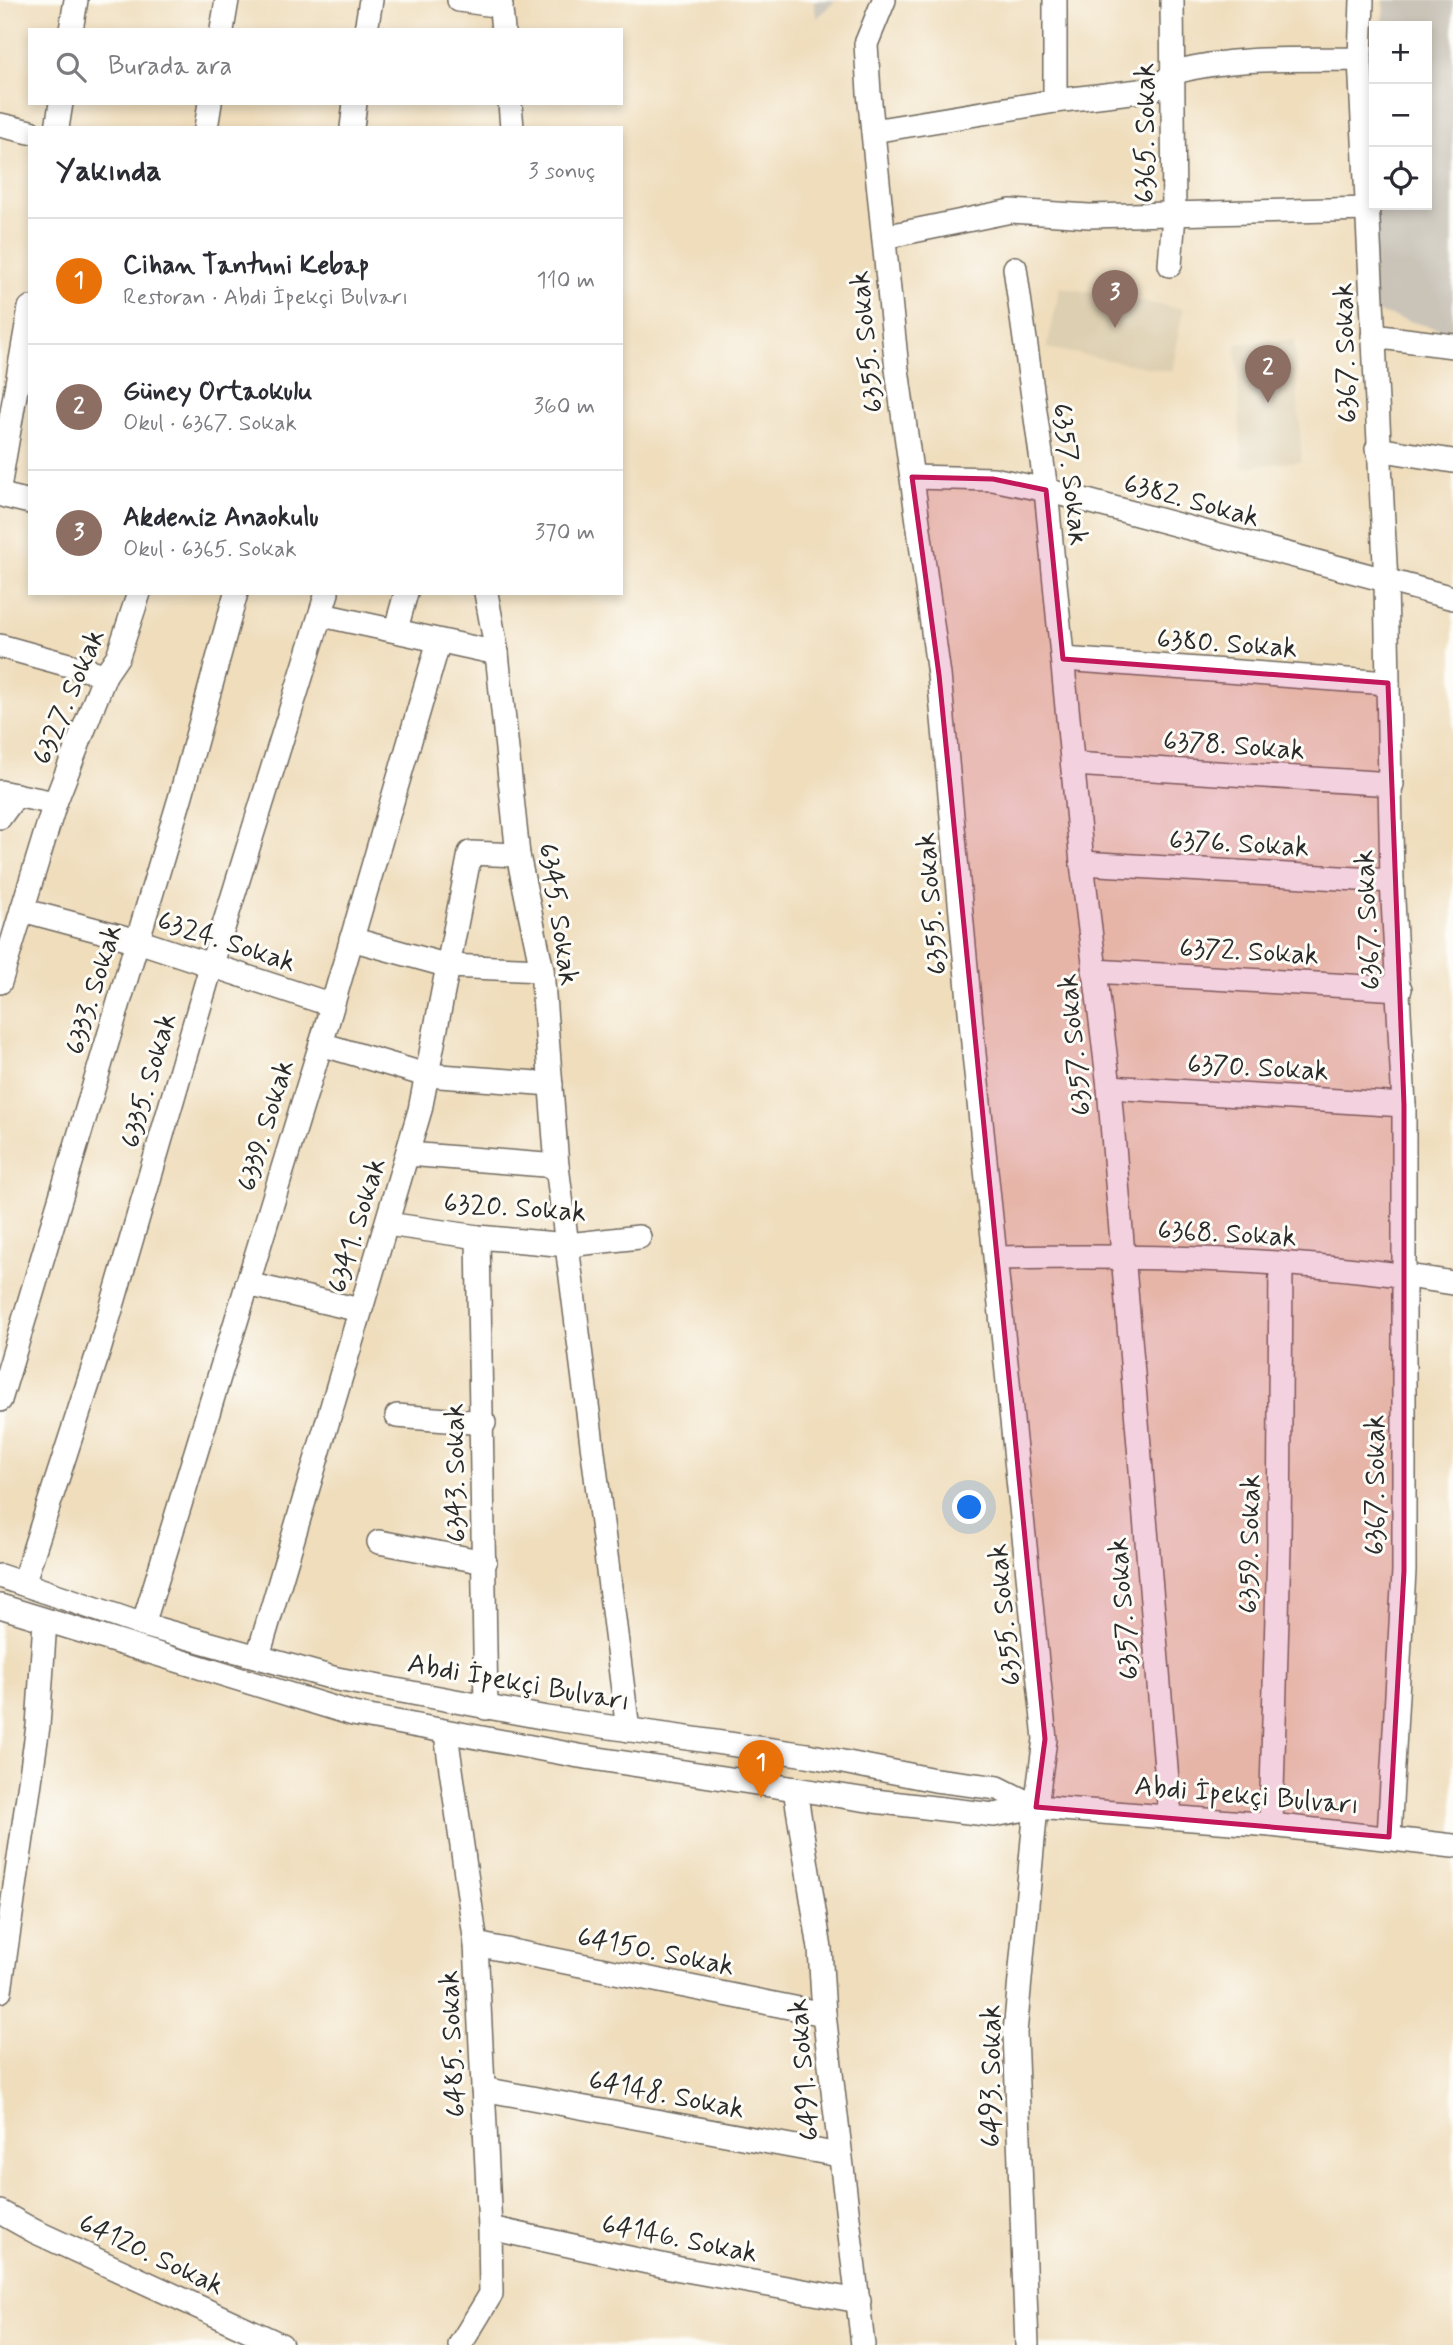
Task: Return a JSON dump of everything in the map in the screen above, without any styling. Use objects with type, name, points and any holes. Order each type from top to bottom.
[{"type":"street","points":[[71,28],[76,0]]},
{"type":"street","points":[[222,28],[228,0]]},
{"type":"street","points":[[366,28],[371,0]]},
{"type":"street","points":[[459,0],[500,3],[503,28]]},
{"type":"street","name":"6355. Sokak","points":[[884,0],[866,44],[873,131],[912,477],[939,675],[1045,1739],[1036,1807]]},
{"type":"street","points":[[1055,0],[1055,101]]},
{"type":"street","name":"6365. Sokak","points":[[1170,265],[1174,215],[1172,0]]},
{"type":"street","name":"6367. Sokak","points":[[1362,0],[1360,59],[1377,449],[1386,583],[1392,881],[1400,989],[1404,1105],[1404,1571],[1390,1837]]},
{"type":"street","points":[[873,131],[1055,101],[1162,87],[1174,72],[1227,61],[1360,59]]},
{"type":"street","points":[[57,126],[61,105]]},
{"type":"street","points":[[206,126],[210,105]]},
{"type":"street","points":[[352,126],[355,105]]},
{"type":"street","points":[[510,105],[512,126]]},
{"type":"street","points":[[0,125],[28,132]]},
{"type":"street","points":[[884,237],[1011,211],[1089,216],[1368,209]]},
{"type":"street","name":"6357. Sokak","points":[[1016,268],[1046,490],[1082,863],[1109,1087],[1121,1256],[1170,1816]]},
{"type":"street","points":[[0,482],[17,355],[28,315]]},
{"type":"street","points":[[1373,336],[1453,346]]},
{"type":"street","points":[[1377,449],[1453,461]]},
{"type":"street","name":"6382. Sokak","points":[[912,477],[993,479],[1046,490],[1386,583],[1453,598]]},
{"type":"street","points":[[0,489],[5,496],[28,502]]},
{"type":"street","name":"6327. Sokak","points":[[0,982],[55,803],[105,675],[118,656],[138,595]]},
{"type":"street","name":"6333. Sokak","points":[[0,1400],[138,941],[235,595]]},
{"type":"street","points":[[396,629],[404,595]]},
{"type":"street","name":"6345. Sokak","points":[[486,595],[497,653],[518,855],[542,970],[557,1166],[628,1730]]},
{"type":"street","points":[[325,604],[396,629],[497,653]]},
{"type":"street","name":"6335. Sokak","points":[[23,1584],[100,1347],[211,967],[325,604]]},
{"type":"street","name":"6339. Sokak","points":[[143,1625],[321,1044],[439,641]]},
{"type":"street","points":[[0,646],[105,675]]},
{"type":"street","name":"6380. Sokak","points":[[1063,659],[1388,683]]},
{"type":"street","name":"6378. Sokak","points":[[1073,764],[1392,784]]},
{"type":"street","points":[[0,817],[8,794],[55,803]]},
{"type":"street","name":"6341. Sokak","points":[[258,1656],[408,1154],[449,966],[470,853],[518,855]]},
{"type":"street","name":"6376. Sokak","points":[[1082,863],[1392,881]]},
{"type":"street","name":"6324. Sokak","points":[[22,910],[138,941],[332,1005]]},
{"type":"street","points":[[351,939],[449,966],[542,970]]},
{"type":"street","name":"6372. Sokak","points":[[1094,971],[1400,989]]},
{"type":"street","points":[[321,1044],[426,1074],[551,1084]]},
{"type":"street","name":"6370. Sokak","points":[[1109,1087],[1404,1105]]},
{"type":"street","points":[[408,1154],[557,1166]]},
{"type":"street","name":"6320. Sokak","points":[[387,1224],[478,1237],[568,1245],[639,1237]]},
{"type":"street","name":"6343. Sokak","points":[[478,1237],[484,1423],[486,1708]]},
{"type":"street","name":"6368. Sokak","points":[[996,1258],[1121,1256],[1281,1263],[1404,1275],[1453,1283]]},
{"type":"street","name":"6359. Sokak","points":[[1271,1825],[1279,1547],[1281,1263]]},
{"type":"street","points":[[247,1284],[360,1310]]},
{"type":"street","points":[[397,1416],[484,1423]]},
{"type":"street","points":[[379,1542],[485,1562]]},
{"type":"street","name":"Abdi İpekçi Bulvarı","points":[[0,1576],[143,1625],[337,1679],[486,1708],[807,1755],[935,1780],[998,1788],[1036,1807]]},
{"type":"street","name":"Abdi İpekçi Bulvarı","points":[[0,1606],[353,1714],[446,1734],[795,1790],[994,1815],[1036,1807],[1170,1816],[1390,1837],[1453,1846]]},
{"type":"street","points":[[0,1991],[9,1870],[38,1726],[45,1620]]},
{"type":"street","name":"6485. Sokak","points":[[446,1734],[476,1944],[490,2228],[491,2294],[465,2344]]},
{"type":"street","name":"6491. Sokak","points":[[795,1790],[820,1949],[839,2155],[863,2345]]},
{"type":"street","name":"6493. Sokak","points":[[1027,2345],[1015,2033],[1036,1807]]},
{"type":"street","name":"64150. Sokak","points":[[476,1944],[824,2014]]},
{"type":"street","name":"64148. Sokak","points":[[483,2089],[839,2155]]},
{"type":"street","name":"64120. Sokak","points":[[0,2212],[34,2231],[281,2345]]},
{"type":"street","name":"64146. Sokak","points":[[490,2228],[680,2269],[859,2301]]},
{"type":"highlighted area","points":[[912,477],[993,479],[1046,490],[1063,659],[1388,683],[1404,1105],[1404,1571],[1389,1837],[1036,1807],[1045,1739],[939,675]]},
{"type":"shaded area","points":[[813,0],[836,0],[817,18]]},
{"type":"shaded area","points":[[1384,0],[1453,0],[1453,333],[1370,310],[1375,210],[1432,210],[1432,21],[1383,21]]},
{"type":"shaded area","points":[[1060,287],[1183,309],[1172,372],[1047,348]]},
{"type":"shaded area","points":[[1294,340],[1302,461],[1242,467],[1236,344]]},
{"type":"place","name":"Akdeniz Anaokulu","points":[[1115,328]]},
{"type":"place","name":"Güney Ortaokulu","points":[[1268,403]]},
{"type":"place","name":"Cihan Tantuni Kebap","points":[[761,1798]]}]
